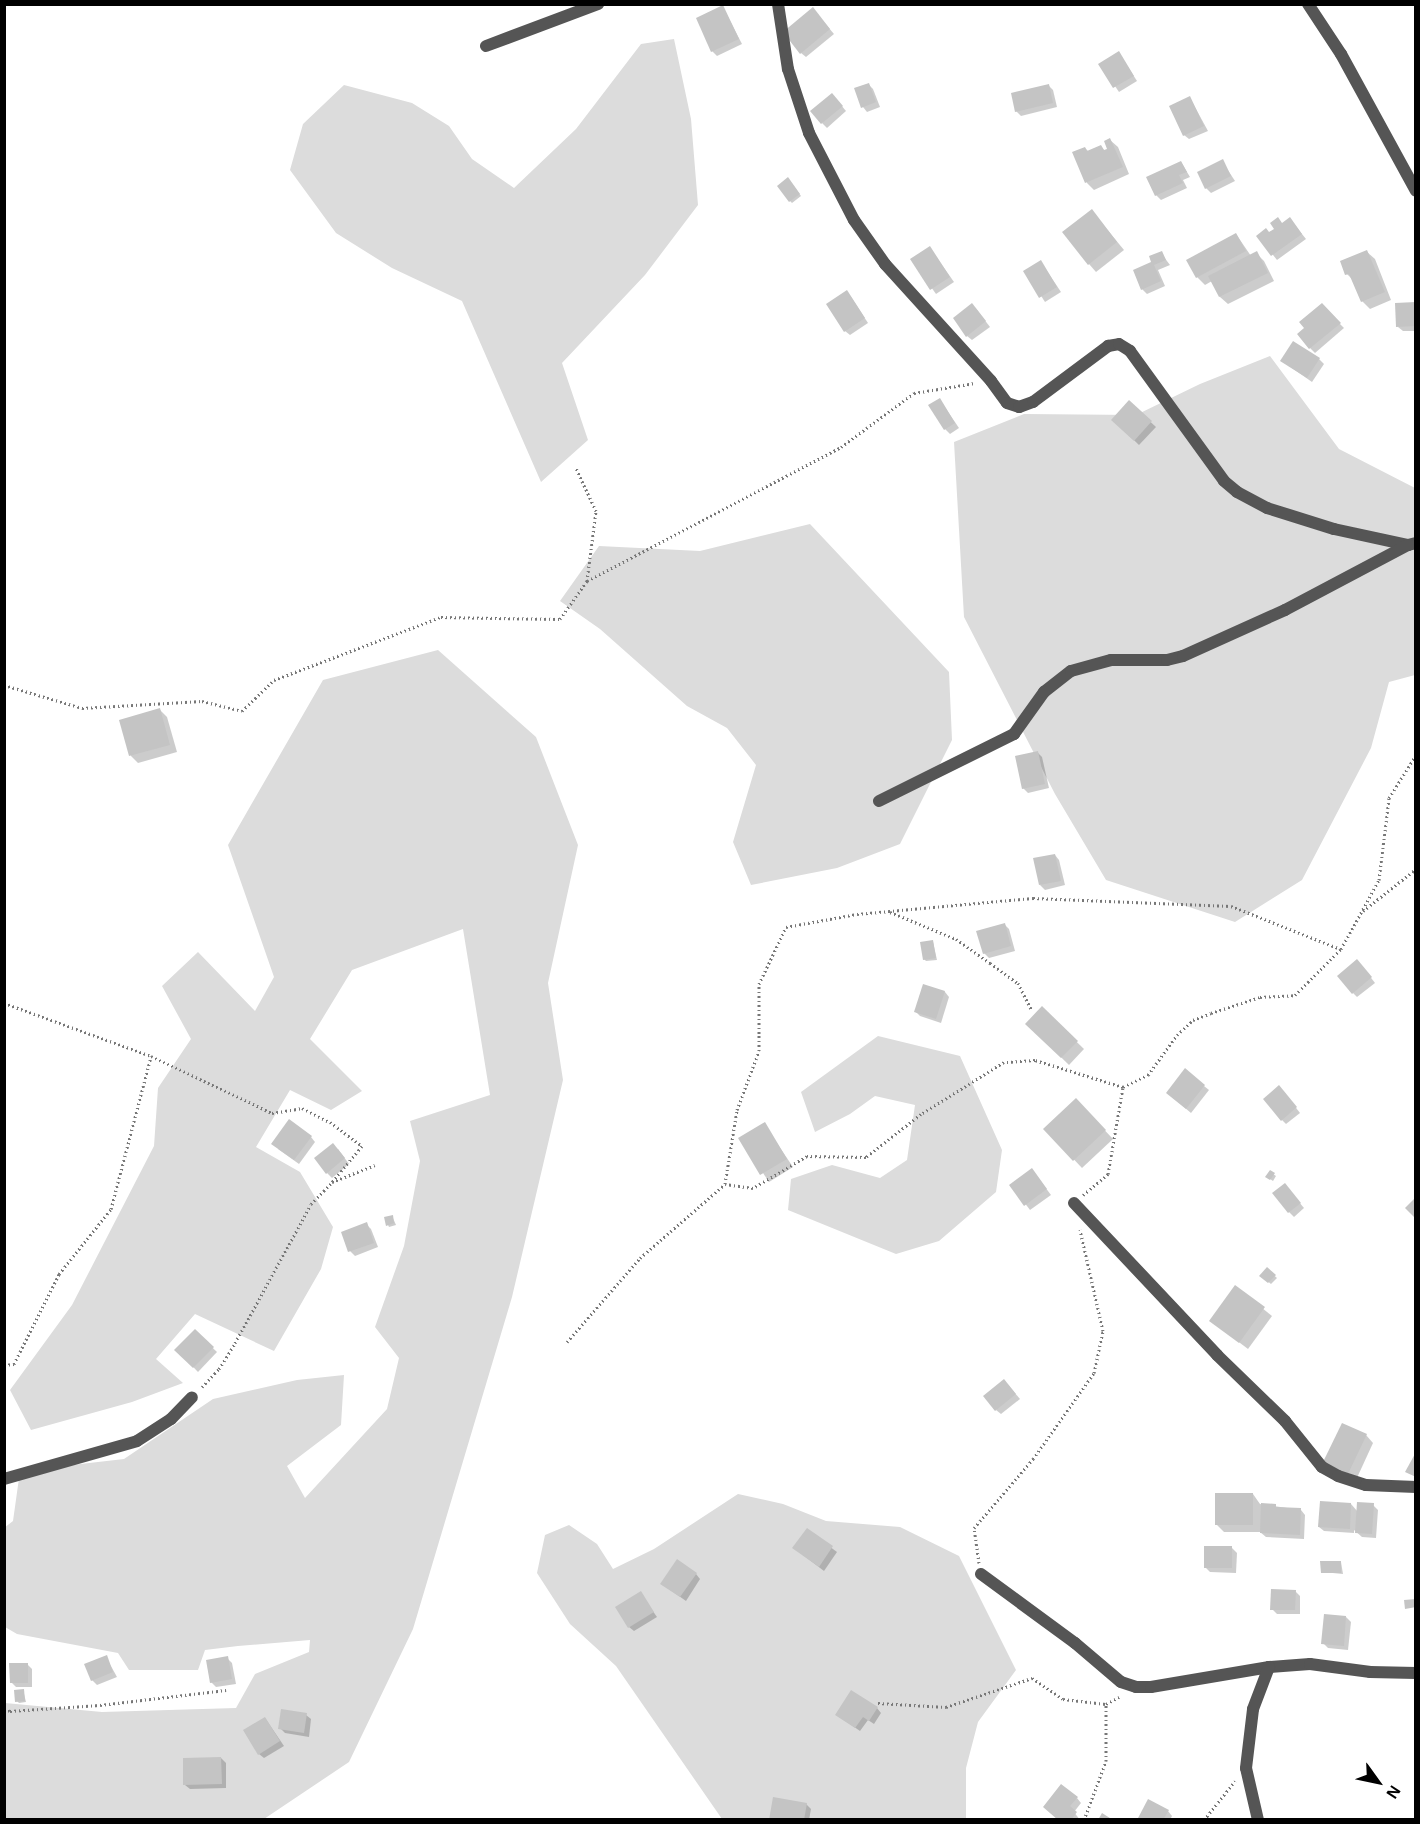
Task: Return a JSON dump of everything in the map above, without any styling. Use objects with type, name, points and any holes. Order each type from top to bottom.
[{"type":"street","points":[[486,46],[598,4]]},
{"type":"street","points":[[778,4],[788,69],[809,133],[854,220],[885,264],[991,381],[1007,403],[1019,407],[1033,402],[1108,346],[1119,345],[1130,351],[1224,481],[1237,492],[1267,508],[1335,529],[1412,544]]},
{"type":"street","points":[[1308,4],[1341,54],[1416,190]]},
{"type":"street","points":[[879,801],[1014,734],[1044,692],[1071,671],[1111,660],[1167,660],[1183,656],[1285,610],[1412,544]]},
{"type":"street","points":[[1074,1203],[1216,1355],[1285,1420],[1322,1467],[1338,1476],[1366,1485],[1416,1487]]},
{"type":"street","points":[[4,1479],[137,1441],[171,1419],[192,1397]]},
{"type":"street","points":[[981,1574],[1075,1643],[1121,1682],[1136,1687],[1151,1687],[1269,1667],[1310,1664],[1370,1672],[1416,1673]]},
{"type":"street","points":[[1258,1820],[1246,1768],[1252,1709],[1269,1667]]},
{"type":"path","points":[[4,685],[82,708],[202,701],[243,711],[274,680],[441,617],[560,619],[587,581],[841,447],[914,393],[991,381]]},
{"type":"path","points":[[576,468],[596,511],[587,581]]},
{"type":"path","points":[[725,1184],[753,1188],[807,1156],[866,1157],[921,1114],[1004,1062],[1035,1060],[1123,1087],[1148,1075],[1177,1035],[1193,1020],[1260,997],[1295,995],[1341,949],[1378,880],[1389,798],[1416,755]]},
{"type":"path","points":[[1361,912],[1416,869]]},
{"type":"path","points":[[567,1342],[640,1258],[725,1184],[737,1110],[759,1052],[759,984],[786,927],[889,911],[1033,898],[1231,906],[1341,949]]},
{"type":"path","points":[[889,911],[956,939],[1018,983],[1032,1010]]},
{"type":"path","points":[[4,1003],[151,1056],[272,1113],[302,1108],[330,1122],[362,1146],[310,1204],[219,1369],[192,1397]]},
{"type":"path","points":[[4,1365],[14,1364],[59,1274],[111,1209],[151,1056]]},
{"type":"path","points":[[1074,1203],[1108,1174],[1123,1087]]},
{"type":"path","points":[[332,1182],[375,1165]]},
{"type":"path","points":[[981,1574],[974,1528],[1047,1440],[1094,1373],[1103,1331],[1079,1227]]},
{"type":"path","points":[[878,1703],[946,1707],[1032,1678],[1063,1699],[1106,1704],[1136,1687]]},
{"type":"path","points":[[4,1709],[100,1705],[226,1690]]},
{"type":"path","points":[[1084,1820],[1106,1761],[1106,1704]]},
{"type":"path","points":[[1204,1820],[1246,1768]]},
{"type":"shaded area","points":[[674,39],[691,119],[698,205],[645,275],[562,363],[588,440],[541,482],[462,301],[392,268],[336,233],[290,170],[303,124],[344,85],[412,103],[449,126],[472,159],[514,188],[576,129],[641,44]]},
{"type":"shaded area","points":[[1270,356],[1339,449],[1415,488],[1415,675],[1389,682],[1371,748],[1302,880],[1235,922],[1106,880],[1055,794],[964,617],[954,442],[1024,414],[1136,415],[1200,384]]},
{"type":"shaded area","points":[[810,524],[949,672],[952,740],[900,844],[837,868],[751,885],[733,842],[756,765],[727,728],[687,706],[600,629],[560,601],[599,546],[700,551]]},
{"type":"shaded area","points":[[438,650],[536,737],[578,845],[548,983],[563,1080],[512,1297],[413,1629],[349,1762],[264,1819],[5,1819],[5,1703],[102,1712],[236,1708],[255,1674],[309,1652],[310,1640],[238,1646],[205,1650],[198,1670],[129,1670],[118,1653],[17,1634],[5,1627],[4,1528],[13,1521],[20,1471],[124,1459],[213,1399],[297,1380],[344,1375],[341,1425],[287,1466],[305,1498],[387,1409],[399,1358],[375,1327],[404,1246],[420,1161],[410,1121],[490,1095],[463,929],[352,970],[310,1039],[362,1091],[331,1110],[290,1090],[256,1147],[300,1172],[333,1227],[321,1269],[274,1351],[195,1314],[156,1359],[183,1383],[132,1402],[31,1430],[10,1390],[72,1305],[154,1146],[158,1088],[191,1039],[162,986],[198,952],[255,1011],[274,977],[228,845],[323,680]]},
{"type":"shaded area","points":[[878,1036],[960,1056],[1002,1150],[996,1192],[939,1241],[896,1254],[788,1210],[791,1179],[832,1165],[880,1178],[907,1160],[915,1105],[875,1096],[850,1114],[815,1132],[801,1092]]},
{"type":"shaded area","points":[[738,1494],[783,1504],[826,1521],[900,1527],[959,1556],[1016,1670],[978,1722],[966,1768],[966,1819],[722,1819],[616,1666],[570,1624],[537,1573],[545,1535],[569,1525],[597,1544],[613,1569],[654,1549]]},
{"type":"building","points":[[723,5],[739,39],[711,52],[696,18]]},
{"type":"building","points":[[813,7],[830,29],[800,54],[783,32]]},
{"type":"building","points":[[1119,51],[1134,76],[1113,88],[1098,64]]},
{"type":"building","points":[[869,83],[876,102],[861,108],[854,88]]},
{"type":"building","points":[[1049,84],[1053,103],[1015,112],[1011,93]]},
{"type":"building","points":[[832,93],[843,106],[821,124],[810,111]]},
{"type":"building","points":[[1190,96],[1204,126],[1183,136],[1169,106]]},
{"type":"building","points":[[1110,138],[1123,167],[1085,183],[1072,152],[1085,147],[1087,151],[1101,145],[1104,150],[1107,149],[1104,141]]},
{"type":"building","points":[[1223,159],[1231,176],[1205,189],[1197,172]]},
{"type":"building","points":[[1181,161],[1187,172],[1179,175],[1183,183],[1155,196],[1146,177]]},
{"type":"building","points":[[788,177],[800,194],[789,202],[777,186]]},
{"type":"building","points":[[1092,209],[1117,242],[1088,265],[1062,232]]},
{"type":"building","points":[[1278,217],[1282,223],[1290,217],[1302,234],[1271,256],[1256,236],[1266,228],[1269,232],[1274,229],[1270,223]]},
{"type":"building","points":[[1236,233],[1246,251],[1196,278],[1186,260]]},
{"type":"building","points":[[930,246],[950,277],[930,290],[910,259]]},
{"type":"building","points":[[1367,250],[1385,292],[1361,302],[1349,274],[1345,275],[1340,261]]},
{"type":"building","points":[[1162,251],[1166,260],[1154,265],[1161,281],[1141,290],[1133,270],[1151,262],[1149,256]]},
{"type":"building","points":[[1257,251],[1268,273],[1219,297],[1208,276]]},
{"type":"building","points":[[1041,260],[1057,287],[1039,298],[1023,271]]},
{"type":"building","points":[[847,290],[865,318],[844,332],[826,304]]},
{"type":"building","points":[[1416,302],[1416,326],[1396,327],[1395,303]]},
{"type":"building","points":[[972,303],[986,321],[966,337],[953,318]]},
{"type":"building","points":[[1322,303],[1341,323],[1309,349],[1297,334],[1304,328],[1299,322]]},
{"type":"building","points":[[1293,341],[1320,358],[1307,378],[1280,361]]},
{"type":"building","points":[[940,398],[955,423],[944,430],[928,405]]},
{"type":"building","points":[[1129,400],[1152,421],[1134,441],[1111,420]]},
{"type":"building","points":[[160,708],[170,745],[129,756],[119,720]]},
{"type":"building","points":[[1038,751],[1045,784],[1022,789],[1015,756]]},
{"type":"building","points":[[1055,854],[1061,881],[1039,885],[1033,858]]},
{"type":"building","points":[[1005,923],[1011,946],[983,954],[976,931]]},
{"type":"building","points":[[933,940],[936,958],[923,960],[920,942]]},
{"type":"building","points":[[1357,959],[1372,977],[1352,994],[1337,976]]},
{"type":"building","points":[[923,984],[945,991],[936,1019],[914,1012]]},
{"type":"building","points":[[1042,1006],[1078,1041],[1061,1058],[1025,1024]]},
{"type":"building","points":[[1185,1068],[1205,1085],[1186,1109],[1166,1093]]},
{"type":"building","points":[[1279,1085],[1297,1107],[1281,1121],[1263,1099]]},
{"type":"building","points":[[1076,1098],[1106,1130],[1073,1161],[1043,1129]]},
{"type":"building","points":[[289,1119],[312,1136],[294,1160],[271,1144]]},
{"type":"building","points":[[765,1122],[787,1159],[760,1175],[738,1138]]},
{"type":"building","points":[[333,1143],[345,1158],[326,1174],[314,1158]]},
{"type":"building","points":[[1032,1168],[1047,1189],[1024,1206],[1009,1185]]},
{"type":"building","points":[[1270,1170],[1275,1173],[1270,1180],[1265,1177]]},
{"type":"building","points":[[1285,1183],[1301,1203],[1288,1213],[1272,1193]]},
{"type":"building","points":[[1416,1197],[1416,1219],[1405,1208]]},
{"type":"building","points":[[393,1215],[394,1223],[386,1226],[384,1217]]},
{"type":"building","points":[[367,1222],[374,1243],[348,1252],[341,1232]]},
{"type":"building","points":[[1267,1267],[1276,1275],[1268,1283],[1259,1276]]},
{"type":"building","points":[[1235,1285],[1265,1307],[1239,1343],[1209,1321]]},
{"type":"building","points":[[195,1329],[214,1347],[193,1368],[174,1350]]},
{"type":"building","points":[[1004,1379],[1016,1394],[995,1411],[983,1396]]},
{"type":"building","points":[[1342,1423],[1367,1434],[1348,1474],[1323,1462]]},
{"type":"building","points":[[1416,1452],[1416,1477],[1405,1472]]},
{"type":"building","points":[[1215,1493],[1253,1493],[1253,1525],[1215,1525]]},
{"type":"building","points":[[1320,1501],[1351,1503],[1350,1529],[1318,1527]]},
{"type":"building","points":[[1357,1502],[1374,1503],[1372,1534],[1355,1533]]},
{"type":"building","points":[[1261,1503],[1276,1504],[1276,1507],[1301,1508],[1300,1535],[1260,1533]]},
{"type":"building","points":[[807,1528],[833,1546],[819,1567],[792,1548]]},
{"type":"building","points":[[1204,1546],[1232,1546],[1232,1568],[1204,1568]]},
{"type":"building","points":[[677,1559],[697,1573],[680,1597],[660,1584]]},
{"type":"building","points":[[1320,1561],[1341,1561],[1341,1573],[1321,1573]]},
{"type":"building","points":[[1271,1589],[1296,1590],[1295,1610],[1270,1610]]},
{"type":"building","points":[[641,1591],[654,1612],[628,1628],[615,1607]]},
{"type":"building","points":[[1416,1599],[1416,1607],[1405,1609],[1404,1600]]},
{"type":"building","points":[[1324,1614],[1346,1616],[1344,1646],[1321,1644]]},
{"type":"building","points":[[107,1655],[113,1672],[91,1681],[84,1664]]},
{"type":"building","points":[[228,1656],[232,1679],[210,1683],[206,1660]]},
{"type":"building","points":[[9,1663],[28,1663],[28,1683],[10,1683]]},
{"type":"building","points":[[24,1689],[25,1701],[15,1702],[14,1690]]},
{"type":"building","points":[[851,1690],[878,1707],[869,1721],[863,1717],[855,1728],[835,1715]]},
{"type":"building","points":[[281,1709],[307,1713],[304,1733],[278,1729]]},
{"type":"building","points":[[265,1717],[280,1741],[258,1755],[243,1730]]},
{"type":"building","points":[[221,1757],[222,1784],[183,1785],[183,1758]]},
{"type":"building","points":[[1061,1784],[1078,1797],[1070,1806],[1077,1812],[1071,1820],[1058,1820],[1043,1807]]},
{"type":"building","points":[[773,1797],[807,1803],[804,1820],[769,1820]]},
{"type":"building","points":[[1148,1799],[1169,1810],[1163,1820],[1137,1820]]},
{"type":"building","points":[[1102,1813],[1113,1820],[1098,1820]]}]
